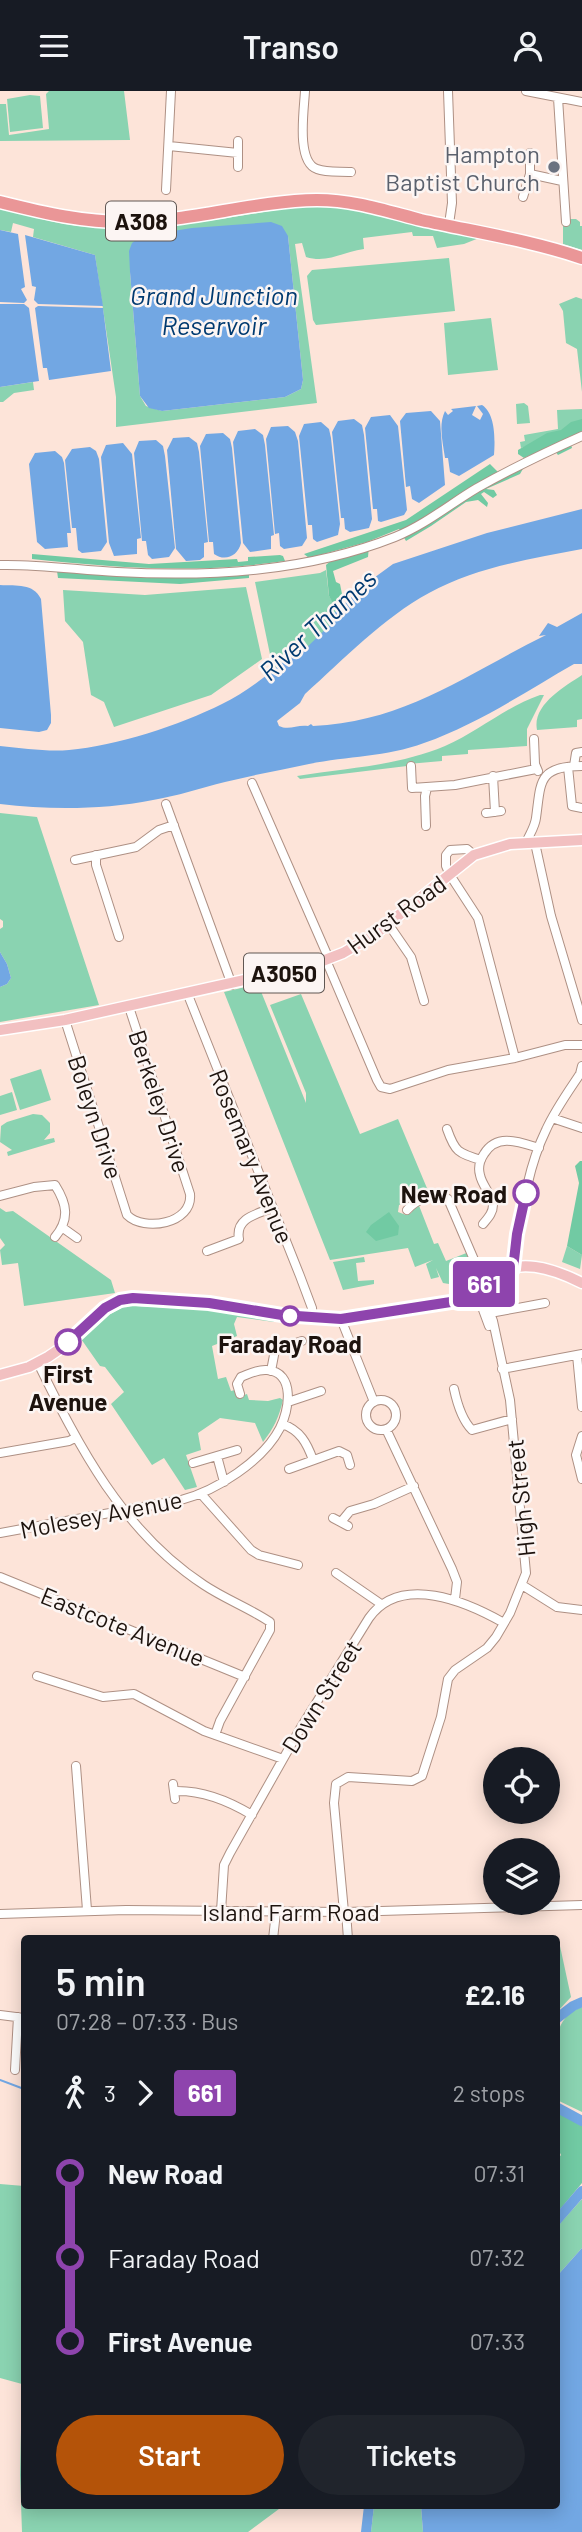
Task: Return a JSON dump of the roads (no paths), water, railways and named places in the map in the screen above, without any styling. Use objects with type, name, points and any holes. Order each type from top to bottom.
[{"type":"highway","name":"A308","points":[[0,202],[75,219],[122,222],[190,216],[283,202],[349,202],[510,237],[582,258]]},
{"type":"main road","name":"Hurst Road","points":[[0,1030],[188,995],[328,960],[361,944],[389,925],[474,855],[494,847],[582,840]]},
{"type":"main road","points":[[0,1375],[38,1363],[67,1343],[98,1313],[125,1299],[209,1303],[313,1318],[341,1319],[480,1289],[498,1273],[517,1268],[551,1268],[582,1283]]},
{"type":"street","points":[[166,191],[171,91]]},
{"type":"street","points":[[305,91],[303,154],[316,169],[351,172]]},
{"type":"street","points":[[448,91],[452,203],[449,224]]},
{"type":"street","points":[[526,91],[582,102]]},
{"type":"street","points":[[558,98],[566,222]]},
{"type":"street","points":[[238,167],[239,141]]},
{"type":"street","points":[[169,146],[238,153]]},
{"type":"street","points":[[523,197],[530,174],[530,153]]},
{"type":"street","points":[[530,174],[562,181]]},
{"type":"street","points":[[0,565],[181,574],[262,570],[322,561],[398,536],[508,472],[582,436]]},
{"type":"street","points":[[534,739],[536,769],[544,778]]},
{"type":"street","points":[[582,752],[576,753],[572,806],[582,808]]},
{"type":"street","points":[[411,766],[412,798]]},
{"type":"street","points":[[575,766],[550,772],[539,786],[536,821],[530,843],[582,1020]]},
{"type":"street","points":[[412,787],[427,788],[536,769]]},
{"type":"street","points":[[493,776],[494,812]]},
{"type":"street","points":[[252,783],[382,1087],[396,1088],[448,1070],[515,1058],[565,1045],[582,1045]]},
{"type":"street","points":[[426,826],[427,788]]},
{"type":"street","points":[[166,804],[232,985]]},
{"type":"street","points":[[75,860],[135,847],[159,830],[173,825]]},
{"type":"street","points":[[474,855],[467,849],[450,850],[446,855],[446,866],[478,918],[515,1058]]},
{"type":"street","points":[[96,855],[96,865],[119,937]]},
{"type":"street","points":[[389,925],[411,957],[424,1001]]},
{"type":"street","name":"Rosemary Avenue","points":[[188,995],[300,1276],[313,1318]]},
{"type":"street","name":"Berkeley Drive","points":[[127,1215],[138,1224],[159,1224],[178,1217],[191,1201],[129,1007]]},
{"type":"street","name":"Boleyn Drive","points":[[65,1020],[127,1215]]},
{"type":"street","points":[[517,1268],[516,1253],[523,1209],[539,1148],[552,1118],[580,1074],[582,1066]]},
{"type":"street","points":[[552,1118],[582,1128]]},
{"type":"street","points":[[449,1130],[455,1149],[481,1160]]},
{"type":"street","points":[[483,1224],[493,1217],[493,1203],[480,1177],[481,1160],[490,1145],[501,1141],[516,1141],[539,1148]]},
{"type":"street","points":[[0,1195],[55,1185],[66,1212],[63,1227],[55,1237]]},
{"type":"street","points":[[407,1210],[412,1204],[436,1195],[442,1194],[448,1199],[475,1262],[480,1289]]},
{"type":"street","points":[[207,1251],[239,1239],[239,1227],[244,1220],[272,1208]]},
{"type":"street","points":[[63,1227],[77,1238]]},
{"type":"street","name":"High Street","points":[[345,1912],[334,1803],[336,1784],[348,1777],[412,1781],[419,1779],[429,1758],[451,1675],[487,1648],[504,1623],[526,1573],[512,1419],[490,1313],[480,1289]]},
{"type":"street","name":"High Street","points":[[480,1289],[482,1307],[498,1351]]},
{"type":"street","points":[[490,1313],[545,1303]]},
{"type":"street","points":[[341,1319],[374,1402]]},
{"type":"street","points":[[271,1371],[275,1350],[302,1341]]},
{"type":"street","points":[[502,1369],[579,1355],[582,1406]]},
{"type":"street","points":[[38,1363],[75,1438],[123,1510],[145,1537],[202,1584],[270,1622],[270,1630],[215,1735]]},
{"type":"street","points":[[240,1394],[237,1384],[241,1377],[266,1370],[277,1372],[284,1379],[288,1390],[282,1424],[297,1431],[313,1460]]},
{"type":"street","points":[[454,1389],[465,1420],[472,1430],[512,1419]]},
{"type":"street","points":[[288,1402],[321,1391]]},
{"type":"street","points":[[385,1401],[395,1412],[394,1422],[386,1429],[372,1427],[366,1419],[367,1409],[374,1402],[385,1401]]},
{"type":"street","name":"Molesey Avenue","points":[[0,1533],[202,1495],[235,1476],[270,1443],[282,1424]]},
{"type":"street","points":[[386,1429],[457,1582],[455,1599]]},
{"type":"street","points":[[0,1453],[75,1438]]},
{"type":"street","points":[[580,1440],[576,1455],[582,1479]]},
{"type":"street","points":[[193,1463],[237,1450]]},
{"type":"street","points":[[289,1469],[339,1451],[347,1455],[350,1465]]},
{"type":"street","points":[[217,1456],[225,1482]]},
{"type":"street","points":[[341,1522],[350,1511],[374,1504],[414,1486]]},
{"type":"street","points":[[202,1495],[251,1550],[259,1555],[298,1565]]},
{"type":"street","points":[[336,1573],[381,1604],[401,1597],[424,1595],[455,1599],[504,1623]]},
{"type":"street","name":"Eastcote Avenue","points":[[0,1577],[245,1677]]},
{"type":"street","points":[[522,1585],[557,1607],[582,1609]]},
{"type":"street","name":"Down Street","points":[[221,1911],[224,1865],[283,1759],[369,1618],[381,1604]]},
{"type":"street","points":[[37,1676],[103,1697],[134,1694],[171,1716],[283,1759]]},
{"type":"street","points":[[76,1766],[86,1910]]},
{"type":"street","points":[[174,1792],[186,1791],[222,1800],[252,1815]]},
{"type":"street","name":"Island Farm Road","points":[[0,1914],[86,1910],[345,1912],[582,1905]]},
{"type":"street","points":[[273,1935],[276,1912]]},
{"type":"street","points":[[345,1912],[348,1935]]},
{"type":"street","points":[[0,2015],[21,2018],[15,2070]]},
{"type":"water","name":"Grand Junction Reservoir","points":[[271,222],[282,226],[288,236],[303,380],[301,389],[285,397],[162,411],[149,408],[140,396],[130,272],[129,251],[132,243],[142,236],[192,228]]},
{"type":"water","points":[[0,230],[18,234],[25,287],[21,289],[27,300],[24,303],[0,302]]},
{"type":"water","points":[[25,235],[95,255],[103,306],[38,304],[34,300],[36,287],[32,286]]},
{"type":"water","points":[[0,304],[24,304],[29,308],[39,381],[0,387]]},
{"type":"water","points":[[35,308],[103,308],[111,371],[49,380],[47,368],[43,368]]},
{"type":"water","points":[[482,405],[487,409],[492,421],[494,455],[459,476],[450,472],[448,458],[445,458],[443,416],[445,411],[448,415],[453,411],[451,409],[476,406],[472,415],[480,420],[483,414],[477,406]]},
{"type":"water","points":[[431,411],[440,421],[445,485],[419,503],[412,499],[410,486],[406,487],[400,421],[406,413]]},
{"type":"water","points":[[390,415],[398,426],[407,510],[404,515],[381,522],[378,521],[377,509],[373,509],[365,428],[371,417]]},
{"type":"water","points":[[354,419],[362,425],[364,435],[372,519],[369,528],[350,532],[345,529],[344,518],[341,518],[332,432],[338,421]]},
{"type":"water","points":[[321,422],[329,429],[331,438],[340,524],[338,535],[317,542],[313,539],[312,525],[308,525],[299,436],[304,424]]},
{"type":"water","points":[[288,426],[295,432],[298,441],[307,538],[302,546],[284,549],[280,546],[279,533],[275,534],[266,439],[271,427]]},
{"type":"water","points":[[255,429],[263,435],[265,445],[274,535],[271,536],[271,549],[250,552],[243,543],[233,442],[238,431]]},
{"type":"water","points":[[223,433],[230,439],[232,448],[241,543],[234,554],[227,557],[214,554],[213,542],[209,542],[200,446],[206,434]]},
{"type":"water","points":[[189,437],[197,443],[199,452],[208,542],[204,543],[204,557],[186,561],[176,549],[167,450],[173,438]]},
{"type":"water","points":[[156,440],[163,446],[165,456],[175,548],[169,557],[152,559],[148,555],[146,541],[142,541],[134,453],[139,441]]},
{"type":"water","points":[[123,443],[132,454],[141,538],[137,539],[137,554],[114,556],[109,543],[101,457],[106,445]]},
{"type":"water","points":[[90,447],[96,451],[99,459],[107,542],[101,551],[82,553],[78,550],[76,528],[72,528],[65,460],[72,449]]},
{"type":"water","points":[[55,451],[64,463],[71,533],[67,533],[68,547],[45,549],[37,542],[29,464],[35,453]]},
{"type":"water","points":[[582,509],[582,549],[484,570],[429,593],[396,614],[349,653],[305,694],[300,703],[277,721],[279,726],[286,728],[346,723],[406,706],[462,680],[546,635],[539,636],[548,623],[557,627],[582,613],[582,664],[574,664],[482,717],[410,748],[309,764],[153,800],[76,808],[0,804],[0,746],[52,751],[87,748],[147,733],[205,712],[242,693],[296,650],[302,652],[334,621],[330,617],[367,583],[393,564],[487,533]]},
{"type":"water","points":[[0,585],[29,588],[41,599],[51,715],[47,730],[39,732],[0,728]]},
{"type":"water","points":[[0,952],[11,978],[7,984],[0,987]]},
{"type":"water","points":[[582,2248],[582,2532],[423,2532],[421,2509],[560,2509],[560,2273]]},
{"type":"waterway","points":[[560,2016],[582,2002]]},
{"type":"waterway","points":[[0,2080],[21,2088]]},
{"type":"waterway","points":[[560,2109],[582,2121]]},
{"type":"waterway","points":[[560,2216],[582,2191]]},
{"type":"waterway","points":[[366,2532],[369,2509]]},
{"type":"place","name":"Hampton Baptist Church","points":[[554,167]]},
{"type":"place","name":"New Road","points":[[526,1193]]},
{"type":"place","name":"Faraday Road","points":[[290,1316]]},
{"type":"place","name":"First Avenue","points":[[68,1342]]},
{"type":"water label","name":"River Thames","points":[[317,624]]}]
